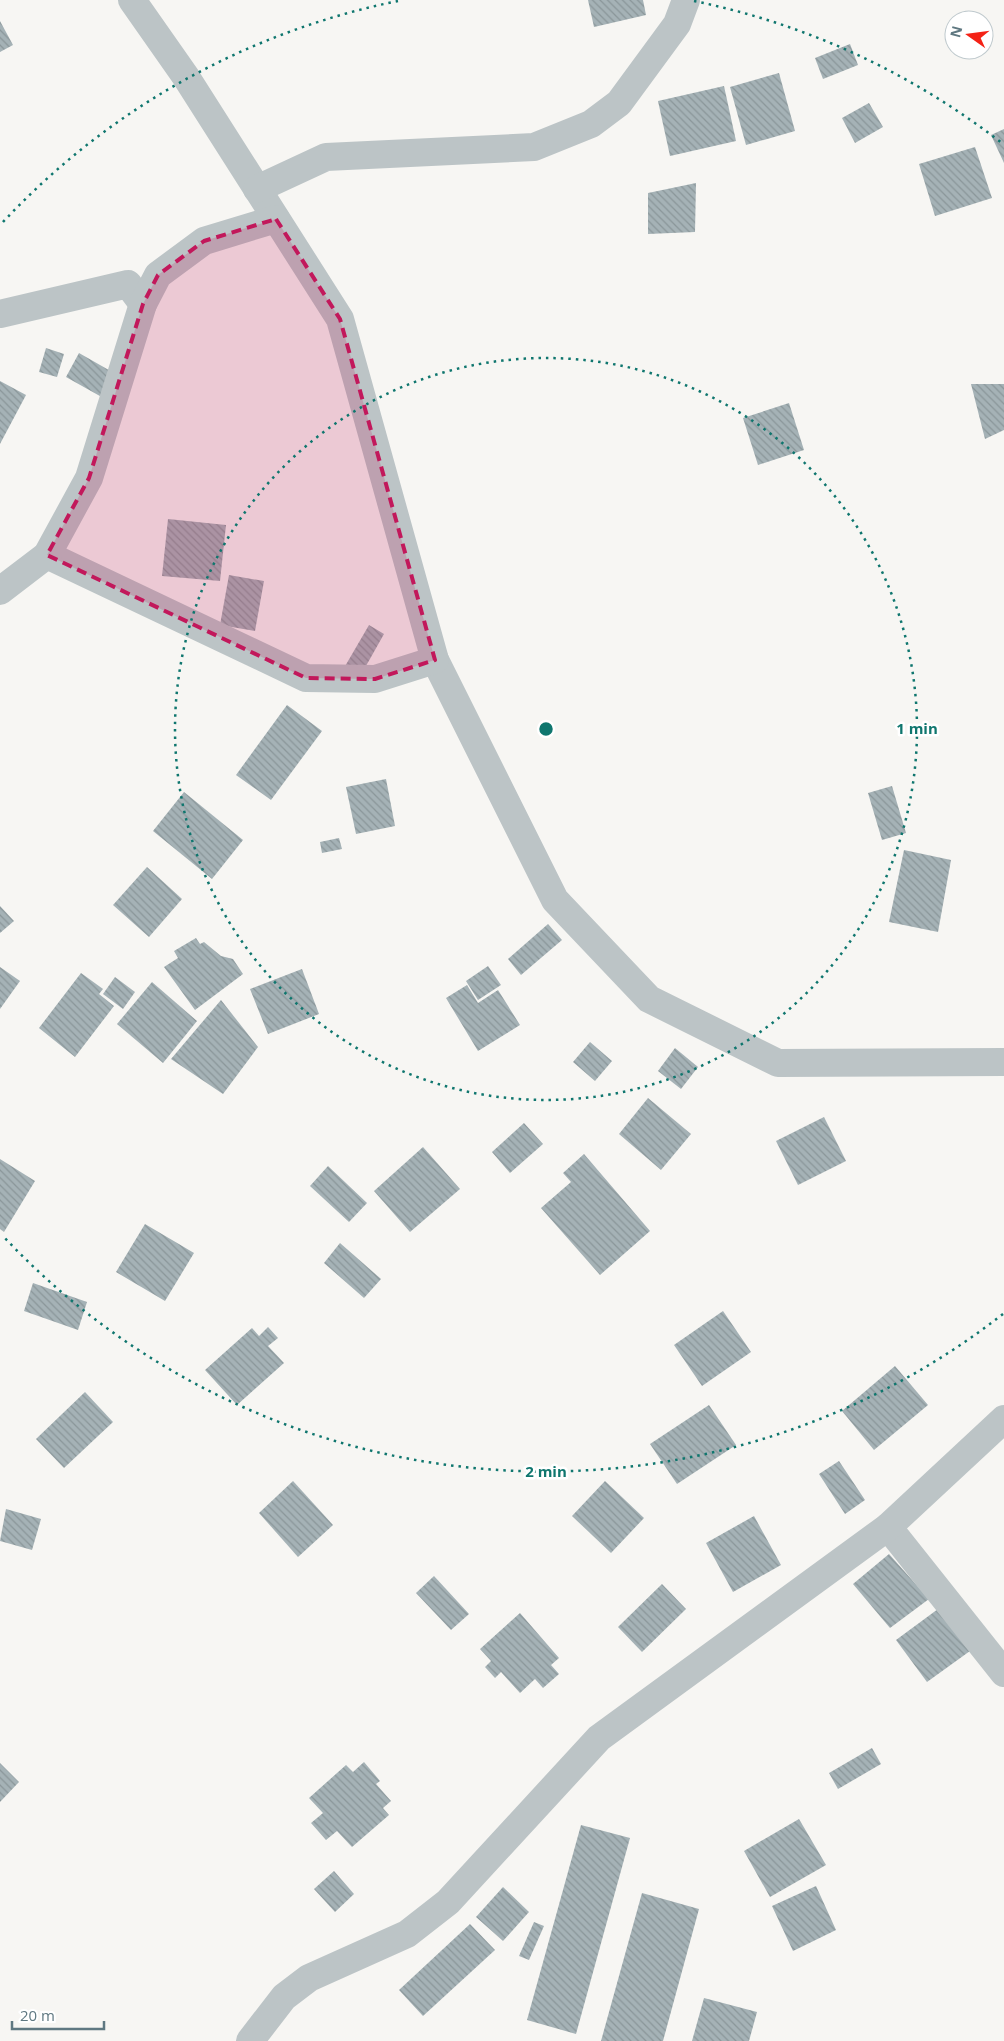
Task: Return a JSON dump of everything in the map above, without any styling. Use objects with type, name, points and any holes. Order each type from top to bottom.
[{"type":"street","points":[[132,0],[186,77],[340,319],[435,660],[555,900],[649,999],[778,1063],[1004,1062]]},
{"type":"street","points":[[257,189],[326,157],[534,146],[591,124],[618,103],[677,24],[686,0]]},
{"type":"street","points":[[0,590],[47,555],[89,478],[143,304],[158,275],[204,241],[276,219]]},
{"type":"street","points":[[0,314],[128,284],[143,304]]},
{"type":"street","points":[[47,555],[306,678],[375,679],[435,660]]},
{"type":"street","points":[[250,2041],[284,1997],[309,1978],[407,1934],[448,1902],[599,1738],[888,1527],[1004,1419]]},
{"type":"street","points":[[888,1527],[1004,1673]]},
{"type":"highlighted area","points":[[276,219],[340,319],[435,660],[375,679],[306,678],[47,555],[89,478],[143,304],[158,275],[204,241]]},
{"type":"building","points":[[588,0],[643,0],[646,15],[594,27]]},
{"type":"building","points":[[0,21],[13,45],[0,52]]},
{"type":"building","points":[[850,44],[858,65],[823,79],[815,58]]},
{"type":"building","points":[[779,73],[795,131],[746,145],[730,87]]},
{"type":"building","points":[[724,86],[736,141],[670,156],[658,101]]},
{"type":"building","points":[[869,103],[883,127],[855,143],[842,118]]},
{"type":"building","points":[[1004,129],[1004,163],[991,135]]},
{"type":"building","points":[[975,147],[992,198],[935,216],[919,164]]},
{"type":"building","points":[[696,183],[695,232],[648,234],[648,193]]},
{"type":"building","points":[[46,348],[64,354],[57,377],[39,372]]},
{"type":"building","points":[[79,353],[121,377],[107,400],[66,377]]},
{"type":"building","points":[[0,381],[26,395],[0,444]]},
{"type":"building","points":[[971,384],[1004,384],[1004,430],[985,439]]},
{"type":"building","points":[[789,403],[804,450],[758,465],[743,418]]},
{"type":"building","points":[[168,519],[226,525],[220,581],[162,576]]},
{"type":"building","points":[[229,575],[264,581],[255,631],[220,625]]},
{"type":"building","points":[[369,625],[384,634],[353,689],[337,680]]},
{"type":"building","points":[[287,705],[322,731],[271,800],[236,775]]},
{"type":"building","points":[[386,779],[395,826],[356,834],[346,787]]},
{"type":"building","points":[[892,786],[906,833],[882,840],[868,793]]},
{"type":"building","points":[[184,792],[243,840],[212,879],[153,831]]},
{"type":"building","points":[[339,838],[342,849],[322,853],[320,842]]},
{"type":"building","points":[[904,850],[951,860],[938,932],[889,922]]},
{"type":"building","points":[[147,867],[182,899],[149,937],[113,905]]},
{"type":"building","points":[[0,906],[14,921],[0,933]]},
{"type":"building","points":[[548,924],[562,940],[521,975],[508,959]]},
{"type":"building","points":[[196,938],[200,944],[204,942],[221,956],[233,959],[243,974],[195,1010],[164,967],[178,958],[174,951]]},
{"type":"building","points":[[488,966],[501,985],[478,1000],[466,981]]},
{"type":"building","points":[[0,967],[20,981],[0,1009]]},
{"type":"building","points":[[302,969],[319,1014],[268,1034],[250,989]]},
{"type":"building","points":[[81,973],[103,989],[99,994],[114,1006],[75,1057],[39,1028]]},
{"type":"building","points":[[115,977],[135,992],[123,1009],[103,994]]},
{"type":"building","points":[[152,982],[197,1021],[163,1063],[117,1024]]},
{"type":"building","points":[[467,985],[478,1003],[498,990],[520,1025],[478,1051],[446,998]]},
{"type":"building","points":[[221,1000],[258,1047],[223,1094],[171,1059]]},
{"type":"building","points":[[590,1042],[612,1061],[595,1081],[573,1062]]},
{"type":"building","points":[[675,1048],[698,1067],[681,1089],[658,1071]]},
{"type":"building","points":[[648,1098],[691,1134],[661,1170],[619,1134]]},
{"type":"building","points":[[824,1117],[846,1161],[798,1185],[776,1141]]},
{"type":"building","points":[[524,1123],[543,1144],[510,1173],[492,1152]]},
{"type":"building","points":[[423,1147],[460,1189],[410,1232],[374,1191]]},
{"type":"building","points":[[584,1154],[650,1231],[600,1275],[541,1208],[571,1182],[563,1173]]},
{"type":"building","points":[[0,1159],[35,1181],[4,1232],[0,1229]]},
{"type":"building","points":[[328,1166],[367,1203],[349,1222],[310,1186]]},
{"type":"building","points":[[145,1224],[194,1253],[165,1301],[116,1272]]},
{"type":"building","points":[[340,1243],[381,1279],[364,1298],[324,1263]]},
{"type":"building","points":[[33,1283],[87,1302],[78,1330],[24,1311]]},
{"type":"building","points":[[723,1311],[751,1352],[702,1386],[674,1345]]},
{"type":"building","points":[[268,1327],[278,1338],[268,1346],[284,1363],[237,1405],[205,1370],[252,1328],[259,1336]]},
{"type":"building","points":[[895,1366],[928,1405],[874,1450],[842,1411]]},
{"type":"building","points":[[85,1392],[113,1422],[64,1468],[36,1439]]},
{"type":"building","points":[[709,1405],[736,1445],[677,1484],[650,1444]]},
{"type":"building","points":[[839,1461],[865,1500],[845,1514],[819,1474]]},
{"type":"building","points":[[293,1481],[333,1525],[298,1557],[259,1513]]},
{"type":"building","points":[[605,1481],[644,1518],[611,1553],[572,1516]]},
{"type":"building","points":[[6,1509],[41,1519],[32,1550],[0,1541]]},
{"type":"building","points":[[754,1516],[781,1565],[733,1592],[706,1543]]},
{"type":"building","points":[[889,1554],[929,1599],[890,1628],[853,1584]]},
{"type":"building","points":[[434,1576],[469,1614],[451,1630],[416,1593]]},
{"type":"building","points":[[662,1584],[686,1609],[642,1652],[618,1627]]},
{"type":"building","points":[[938,1609],[970,1651],[927,1682],[896,1640]]},
{"type":"building","points":[[520,1613],[559,1658],[551,1665],[559,1674],[543,1688],[535,1679],[520,1693],[501,1672],[495,1678],[485,1667],[491,1661],[480,1649]]},
{"type":"building","points":[[872,1748],[881,1764],[838,1789],[829,1773]]},
{"type":"building","points":[[364,1762],[380,1781],[376,1784],[391,1801],[383,1808],[389,1815],[352,1847],[337,1831],[326,1840],[311,1823],[323,1813],[309,1798],[346,1765],[353,1772]]},
{"type":"building","points":[[0,1763],[19,1782],[0,1802]]},
{"type":"building","points":[[799,1819],[826,1865],[770,1897],[744,1851]]},
{"type":"building","points":[[581,1825],[630,1838],[576,2034],[527,2020]]},
{"type":"building","points":[[334,1871],[354,1894],[335,1912],[314,1889]]},
{"type":"building","points":[[816,1886],[836,1930],[793,1951],[772,1906]]},
{"type":"building","points":[[503,1887],[529,1912],[503,1941],[476,1917]]},
{"type":"building","points":[[642,1893],[699,1909],[663,2041],[601,2041]]},
{"type":"building","points":[[534,1922],[544,1926],[529,1960],[519,1956]]},
{"type":"building","points":[[470,1924],[495,1950],[423,2016],[399,1990]]},
{"type":"building","points":[[704,1998],[757,2012],[749,2041],[692,2041]]}]
